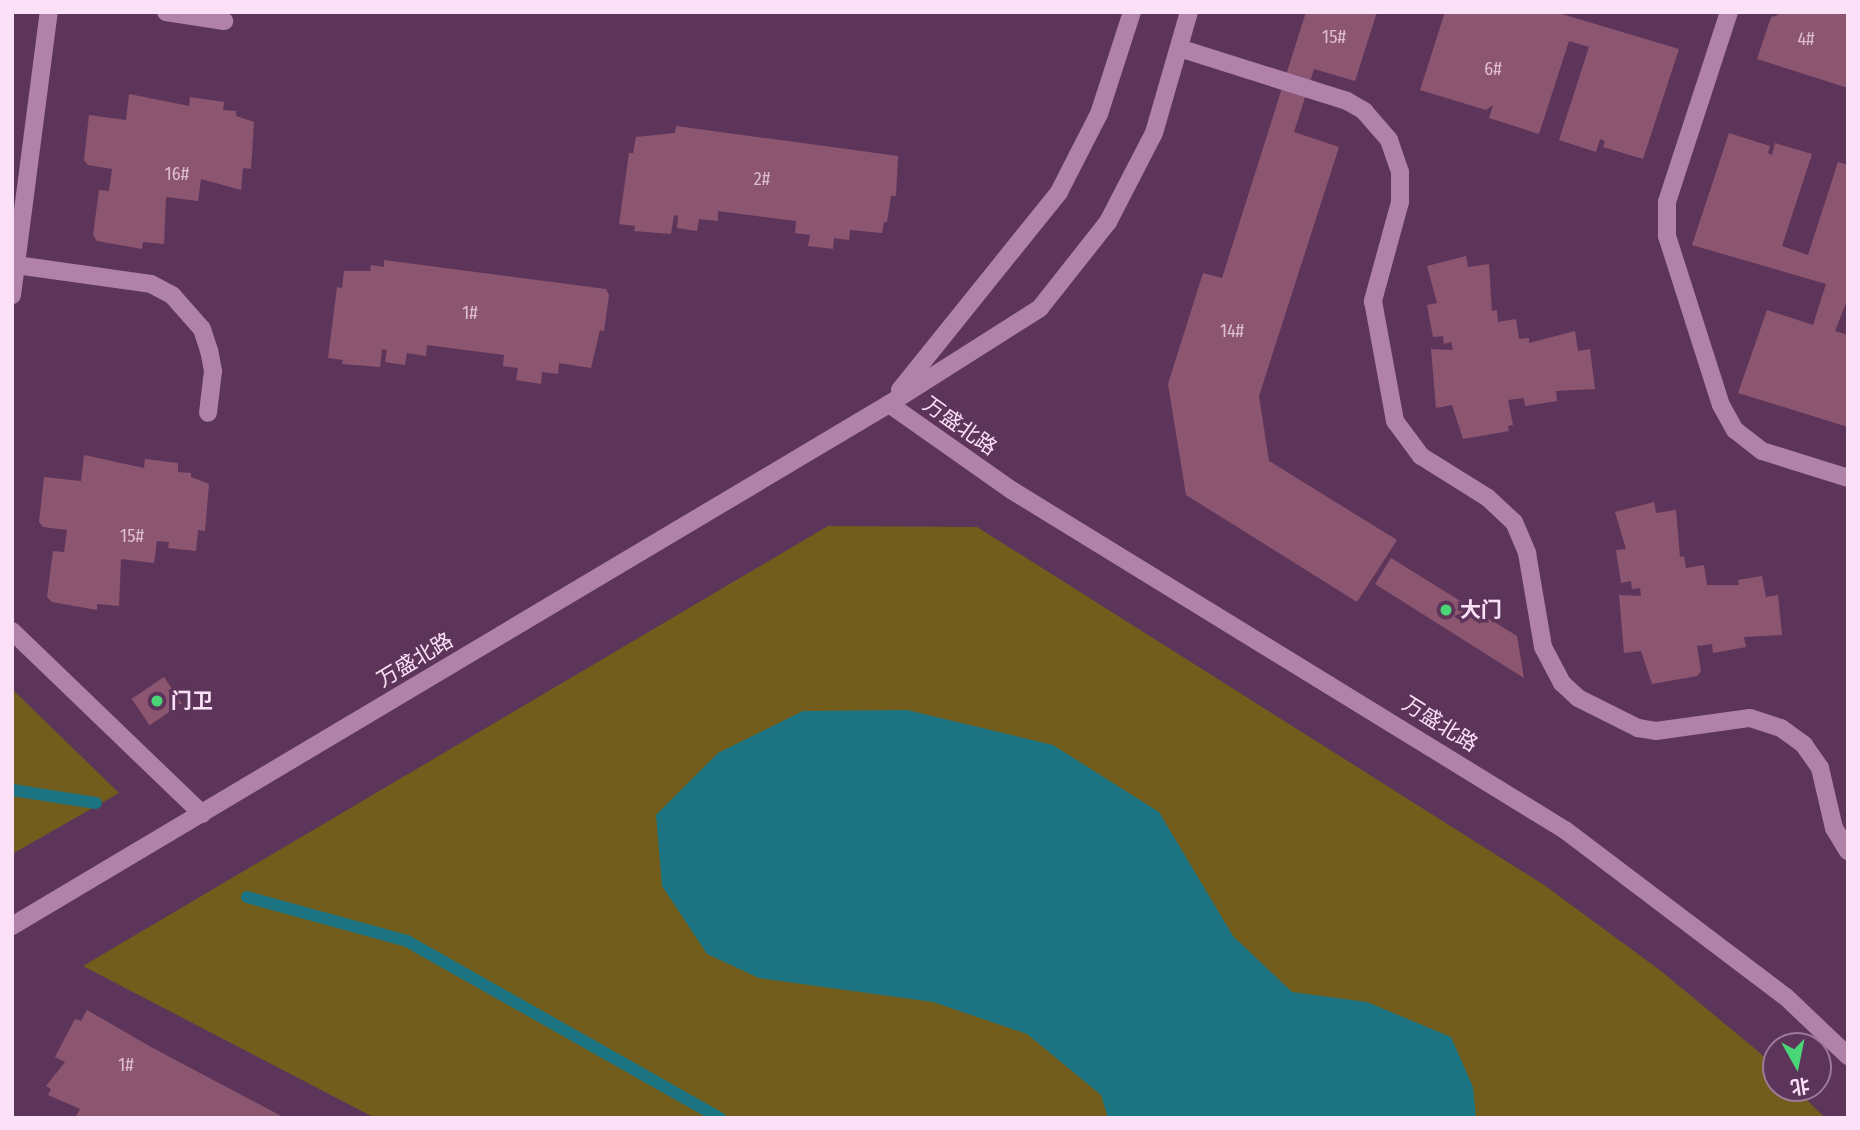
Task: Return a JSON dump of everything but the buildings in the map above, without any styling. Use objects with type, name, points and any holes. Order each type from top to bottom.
[{"type":"street","points":[[12,295],[49,12]]},
{"type":"street","points":[[166,12],[225,21]]},
{"type":"street","points":[[888,404],[1059,192],[1098,114],[1132,12]]},
{"type":"street","points":[[888,404],[1040,308],[1108,222],[1154,132],[1189,12]]},
{"type":"street","points":[[1729,12],[1667,202],[1667,236],[1721,405],[1735,430],[1762,451],[1848,478]]},
{"type":"street","points":[[1178,48],[1347,101],[1364,111],[1389,140],[1400,172],[1400,202],[1373,301],[1395,421],[1421,456],[1488,498],[1514,522],[1527,553],[1543,647],[1562,683],[1577,698],[1638,729],[1656,731],[1750,718],[1782,728],[1804,745],[1820,768],[1834,828],[1848,851]]},
{"type":"street","points":[[16,265],[151,284],[172,295],[202,330],[209,350],[213,371],[208,412]]},
{"type":"street","name":"万盛北路","points":[[12,926],[888,404],[1013,491],[1565,830],[1786,997],[1848,1056]]},
{"type":"street","points":[[1828,471],[1848,472]]},
{"type":"street","points":[[12,631],[202,814]]},
{"type":"shaded area","points":[[828,526],[977,527],[1544,885],[1661,971],[1760,1053],[1762,1102],[1809,1102],[1825,1118],[375,1118],[83,966]]},
{"type":"shaded area","points":[[12,689],[119,793],[12,854]]},
{"type":"shaded area","points":[[907,710],[1053,745],[1159,812],[1233,936],[1292,992],[1367,1002],[1451,1037],[1473,1087],[1476,1118],[1108,1118],[1101,1095],[1027,1034],[933,1002],[759,978],[707,954],[662,886],[656,815],[718,753],[803,711]]},
{"type":"waterway","points":[[12,790],[96,803]]},
{"type":"waterway","points":[[247,897],[407,941],[720,1118]]},
{"type":"place","name":"大门","points":[[1446,610]]},
{"type":"place","name":"门卫","points":[[157,701]]}]
